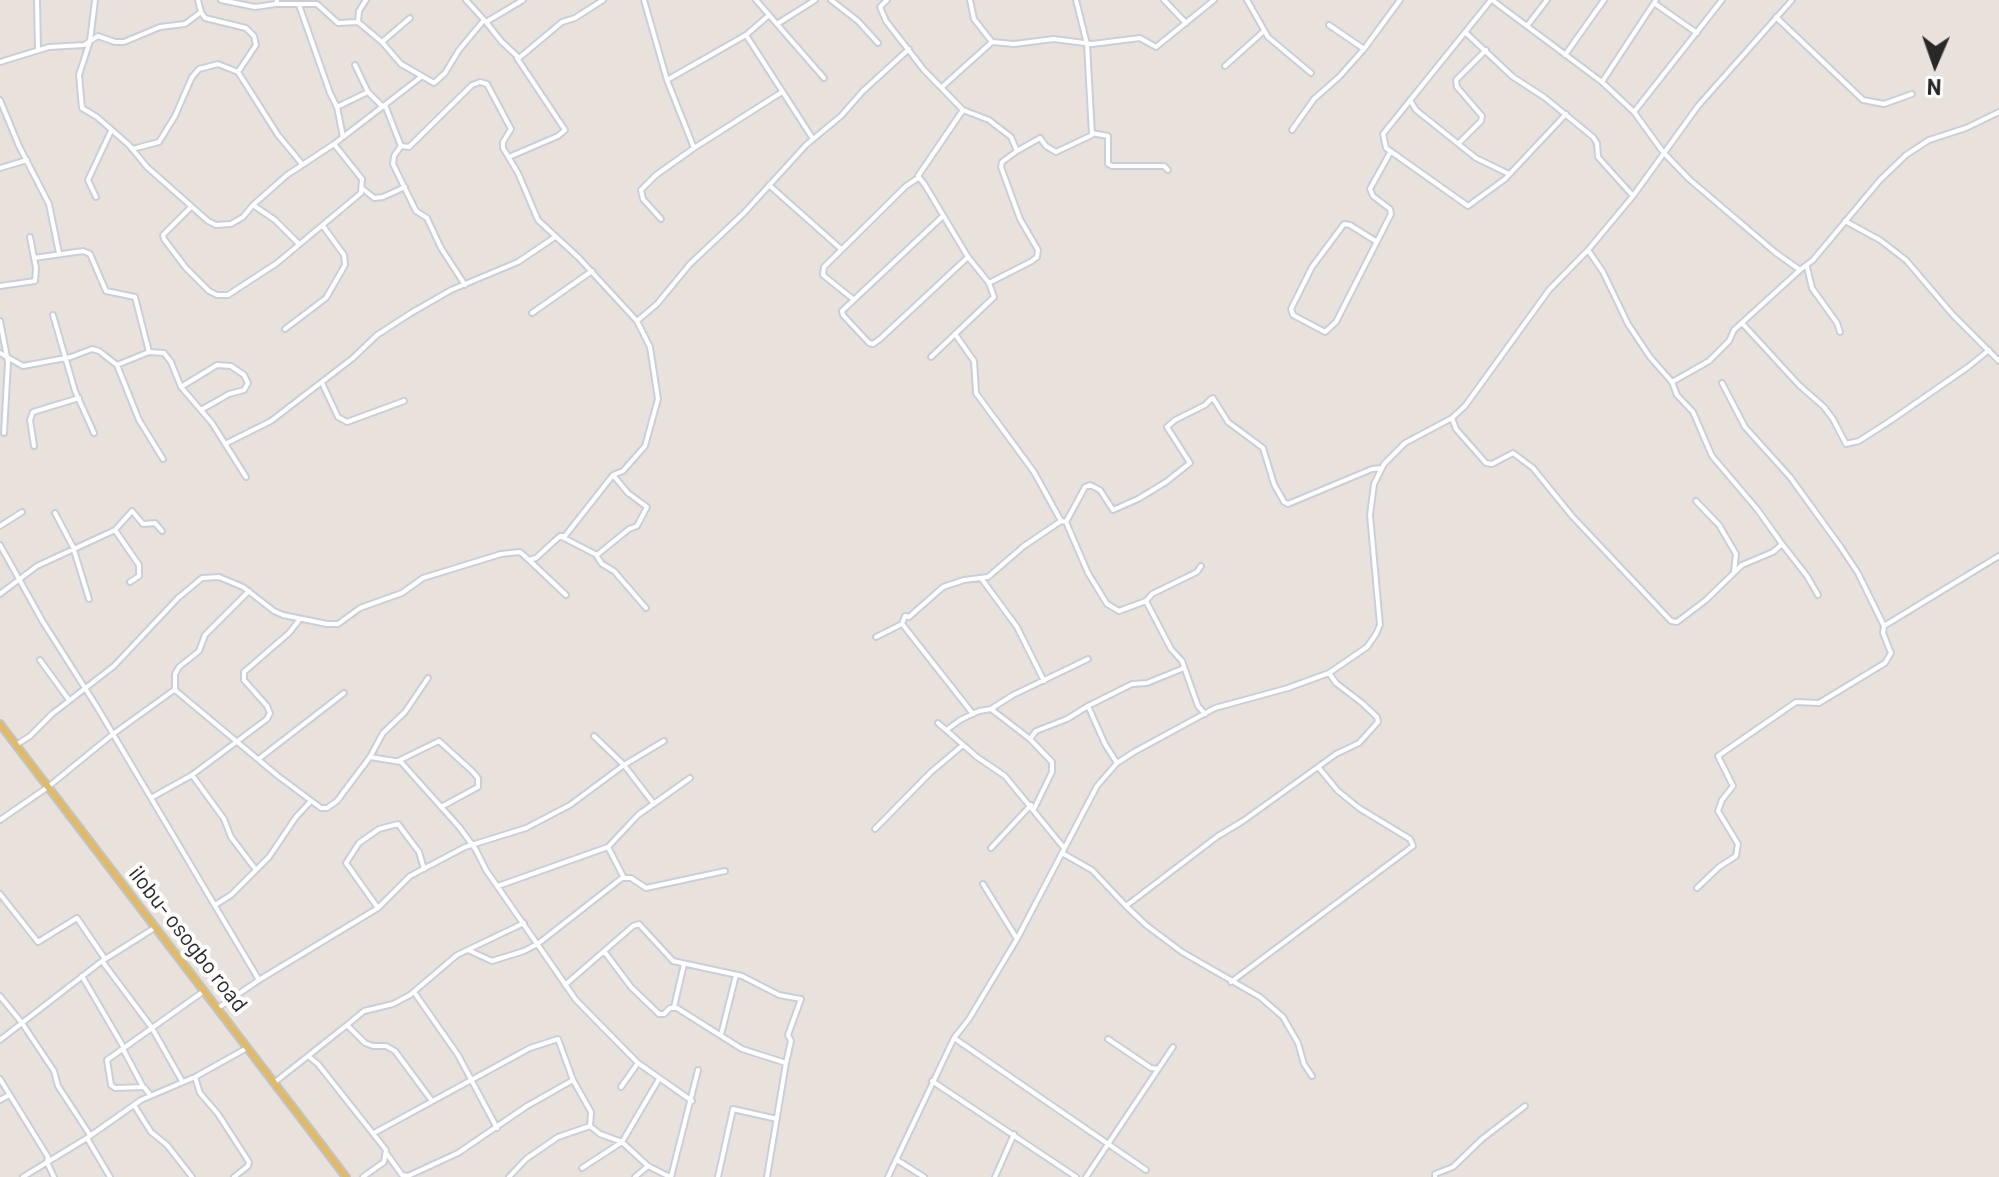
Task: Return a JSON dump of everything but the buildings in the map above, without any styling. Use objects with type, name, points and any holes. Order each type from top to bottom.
[{"type":"main road","name":"ilobu- osogbo road","points":[[0,724],[346,1177]]},
{"type":"street","points":[[37,0],[38,50]]},
{"type":"street","points":[[95,0],[90,41],[79,75],[82,108],[97,117],[191,207],[208,221],[221,226],[238,220],[302,164],[334,144],[421,77]]},
{"type":"street","points":[[198,0],[205,18],[246,28],[254,36],[256,45],[238,72]]},
{"type":"street","points":[[221,0],[255,7],[276,2],[299,5],[312,2],[320,5],[338,23],[358,22],[382,42],[396,61],[430,83],[437,82],[485,21],[523,0]]},
{"type":"street","points":[[358,22],[359,11],[366,0]]},
{"type":"street","points":[[466,0],[517,58],[565,130],[509,157]]},
{"type":"street","points":[[517,58],[524,56],[562,22],[575,18],[603,0]]},
{"type":"street","points":[[644,0],[667,80],[694,148]]},
{"type":"street","points":[[756,0],[824,78]]},
{"type":"street","points":[[777,24],[815,0]]},
{"type":"street","points":[[831,0],[858,21],[878,43]]},
{"type":"street","points":[[887,0],[880,7],[882,13],[924,70],[963,110],[989,120],[1011,137],[1017,151]]},
{"type":"street","points":[[970,0],[974,19],[992,42],[1014,44],[1054,39],[1087,44],[1140,38],[1156,47],[1214,0]]},
{"type":"street","points":[[1076,0],[1087,44],[1092,133]]},
{"type":"street","points":[[1164,0],[1186,23]]},
{"type":"street","points":[[1247,0],[1264,31],[1281,50],[1311,73]]},
{"type":"street","points":[[1292,130],[1314,99],[1364,49],[1400,0]]},
{"type":"street","points":[[1566,114],[1510,174],[1468,206],[1384,144],[1383,134],[1491,0],[1602,82],[1634,112],[1663,152],[1698,187],[1800,270]]},
{"type":"street","points":[[1527,26],[1547,0]]},
{"type":"street","points":[[1565,55],[1604,0]]},
{"type":"street","points":[[1634,112],[1722,0]]},
{"type":"street","points":[[888,1177],[954,1038],[969,1019],[1017,939],[1097,786],[1117,763],[1215,708],[1329,673],[1367,647],[1380,625],[1370,515],[1374,484],[1382,468],[1405,443],[1452,418],[1476,394],[1549,290],[1588,250],[1633,196],[1698,106],[1792,0]]},
{"type":"street","points":[[1602,82],[1655,2],[1697,33]]},
{"type":"street","points":[[299,5],[337,107],[343,137]]},
{"type":"street","points":[[0,62],[38,50],[80,46],[98,36],[124,42],[160,27],[185,24],[201,12]]},
{"type":"street","points":[[667,80],[746,35],[768,16]]},
{"type":"street","points":[[1776,17],[1863,100],[1884,104],[1912,94]]},
{"type":"street","points":[[382,42],[410,18]]},
{"type":"street","points":[[1329,25],[1364,49]]},
{"type":"street","points":[[1225,66],[1264,31]]},
{"type":"street","points":[[1465,32],[1523,86],[1566,114],[1593,137],[1597,143],[1598,157],[1633,196]]},
{"type":"street","points":[[746,35],[813,139]]},
{"type":"street","points":[[942,87],[992,42]]},
{"type":"street","points":[[637,321],[657,304],[690,264],[744,213],[813,139],[909,49]]},
{"type":"street","points":[[1458,144],[1481,121],[1482,116],[1457,87],[1456,80],[1486,50]]},
{"type":"street","points":[[131,149],[159,142],[175,116],[192,77],[199,69],[218,64],[238,72],[278,135],[302,164]]},
{"type":"street","points":[[355,65],[368,92],[384,106],[401,146]]},
{"type":"street","points":[[401,146],[409,147],[419,140],[472,85],[480,82],[487,84],[510,126],[502,144],[538,220],[592,271],[637,321],[650,347],[658,391],[657,408],[645,446],[623,471],[613,475],[565,536],[560,536],[542,554],[529,560]]},
{"type":"street","points":[[337,107],[368,92]]},
{"type":"street","points":[[661,219],[643,199],[641,190],[656,175],[694,148],[782,92]]},
{"type":"street","points":[[0,100],[43,199],[59,253]]},
{"type":"street","points":[[1410,100],[1416,110],[1458,144],[1493,168],[1510,174]]},
{"type":"street","points":[[853,299],[822,273],[824,267],[906,186],[918,178],[963,110]]},
{"type":"street","points":[[1672,382],[1709,361],[1729,341],[1734,330],[1806,267],[1880,180],[1917,146],[1999,112]]},
{"type":"street","points":[[96,197],[88,180],[111,131]]},
{"type":"street","points":[[989,283],[1037,257],[1038,250],[1020,219],[1001,167],[1002,162],[1040,138],[1056,152],[1092,133]]},
{"type":"street","points":[[1092,133],[1108,136],[1108,164],[1112,166],[1164,166],[1168,170]]},
{"type":"street","points":[[334,144],[362,179],[363,189],[374,198],[405,187]]},
{"type":"street","points":[[401,146],[393,161],[416,211],[427,218],[441,248],[465,285]]},
{"type":"street","points":[[1377,242],[1344,224],[1312,267],[1291,309],[1293,315],[1323,331],[1332,328],[1377,242],[1391,211],[1373,196],[1370,189],[1391,151]]},
{"type":"street","points":[[0,168],[27,160]]},
{"type":"street","points":[[918,178],[994,293],[993,300],[931,357]]},
{"type":"street","points":[[769,185],[817,231],[826,234],[841,249]]},
{"type":"street","points":[[191,207],[163,237],[186,268],[209,291],[228,295],[277,263],[363,189]]},
{"type":"street","points":[[253,205],[275,220],[298,243]]},
{"type":"street","points":[[943,216],[853,299],[842,311],[843,315],[864,339],[873,344],[968,257]]},
{"type":"street","points":[[1845,221],[1880,240],[1906,260],[1953,315],[1999,361]]},
{"type":"street","points":[[285,329],[326,298],[345,265],[344,255],[323,226]]},
{"type":"street","points":[[0,286],[35,281],[30,237]]},
{"type":"street","points":[[225,444],[271,421],[393,324],[451,290],[518,262],[555,237]]},
{"type":"street","points":[[1588,250],[1608,281],[1628,324],[1650,357],[1672,382],[1677,395],[1693,412],[1712,456],[1757,509],[1818,595]]},
{"type":"street","points":[[34,258],[87,252],[106,291],[135,297],[149,352]]},
{"type":"street","points":[[1806,267],[1812,288],[1840,332]]},
{"type":"street","points":[[532,313],[592,271]]},
{"type":"street","points":[[53,315],[79,398],[94,433]]},
{"type":"street","points":[[0,321],[7,356],[4,433]]},
{"type":"street","points":[[1742,323],[1799,385],[1824,407],[1846,444],[1859,441],[1902,413],[1989,350]]},
{"type":"street","points":[[955,334],[974,361],[976,393],[1034,472],[1107,604],[1119,611],[1146,601],[1152,594],[1197,572],[1201,566]]},
{"type":"street","points":[[0,353],[23,366],[67,358],[92,349],[99,351],[117,365],[139,420],[163,459]]},
{"type":"street","points":[[117,365],[149,352],[168,356],[181,387],[201,410],[246,477]]},
{"type":"street","points":[[181,387],[217,365],[231,366],[244,375],[248,383],[244,390],[229,394],[201,410]]},
{"type":"street","points":[[322,383],[338,417],[347,422],[404,401]]},
{"type":"street","points":[[1697,888],[1736,856],[1738,844],[1718,811],[1733,786],[1718,756],[1796,702],[1819,703],[1885,663],[1891,653],[1883,633],[1884,626],[1846,555],[1790,477],[1745,427],[1722,383]]},
{"type":"street","points":[[34,446],[30,420],[33,412],[79,398]]},
{"type":"street","points":[[876,637],[902,624],[905,616],[909,617],[943,587],[988,577],[1024,546],[1064,522],[1085,487],[1090,485],[1100,490],[1113,510],[1157,489],[1190,463],[1167,427],[1213,398],[1225,419],[1263,448],[1274,484],[1288,504],[1372,469],[1382,468]]},
{"type":"street","points":[[1452,418],[1456,429],[1486,463],[1492,464],[1513,453],[1533,468],[1572,516],[1671,621],[1677,622],[1706,600],[1734,571],[1782,544]]},
{"type":"street","points":[[596,555],[637,526],[647,512],[645,503],[628,493],[613,475]]},
{"type":"street","points":[[1696,501],[1719,525],[1736,554],[1734,571]]},
{"type":"street","points":[[0,594],[20,578],[73,547],[115,530],[132,511],[143,524],[155,523],[162,531]]},
{"type":"street","points":[[0,526],[22,512]]},
{"type":"street","points":[[55,513],[73,547],[89,599]]},
{"type":"street","points":[[115,530],[140,568],[139,576],[130,582]]},
{"type":"street","points":[[560,536],[596,555],[646,608]]},
{"type":"street","points":[[0,545],[43,622],[86,688],[259,980]]},
{"type":"street","points":[[16,745],[114,666],[178,598],[202,578],[219,577],[249,591],[274,611],[300,619],[338,624],[360,608],[402,593],[423,578],[501,554],[520,552],[566,595]]},
{"type":"street","points":[[1884,626],[1999,556]]},
{"type":"street","points":[[981,578],[1017,627],[1044,681]]},
{"type":"street","points":[[175,690],[175,674],[179,667],[199,651],[205,635],[249,591]]},
{"type":"street","points":[[1146,601],[1171,649],[1182,661],[1198,706],[1205,714]]},
{"type":"street","points":[[151,798],[192,775],[267,719],[270,713],[267,706],[244,680],[244,672],[289,633],[300,619]]},
{"type":"street","points":[[902,624],[973,714]]},
{"type":"street","points":[[948,730],[973,714],[991,709],[1088,659]]},
{"type":"street","points":[[40,660],[69,700]]},
{"type":"street","points":[[1030,739],[1036,731],[1067,719],[1132,684],[1147,683],[1184,668]]},
{"type":"street","points":[[1126,906],[1218,836],[1336,754],[1359,743],[1379,721],[1329,673]]},
{"type":"street","points":[[175,690],[324,809],[331,806],[370,757],[383,733],[405,712],[428,678]]},
{"type":"street","points":[[0,820],[175,690]]},
{"type":"street","points":[[260,758],[344,693]]},
{"type":"street","points":[[1088,706],[1117,763]]},
{"type":"street","points":[[991,709],[1030,739],[1054,767],[1032,807],[991,848]]},
{"type":"street","points":[[938,723],[1005,776],[1063,850],[1092,870],[1146,925],[1182,952],[1260,997],[1283,1017],[1312,1076]]},
{"type":"street","points":[[594,736],[624,765],[654,804]]},
{"type":"street","points":[[398,761],[419,748],[439,741],[472,771],[478,778],[478,787],[441,807]]},
{"type":"street","points":[[218,1008],[378,908],[410,876],[465,847],[526,828],[570,805],[624,765],[664,741]]},
{"type":"street","points":[[875,829],[931,772],[963,745]]},
{"type":"street","points":[[370,757],[398,761],[406,766],[472,846],[565,985],[621,1048],[692,1101]]},
{"type":"street","points":[[1231,982],[1413,846],[1410,839],[1359,808],[1338,791],[1319,768]]},
{"type":"street","points":[[192,775],[256,870]]},
{"type":"street","points":[[498,886],[608,847],[638,815],[690,778]]},
{"type":"street","points":[[215,905],[231,895],[269,857],[311,801]]},
{"type":"street","points":[[378,908],[346,863],[359,843],[379,829],[398,824],[419,852],[424,869]]},
{"type":"street","points":[[608,847],[624,878]]},
{"type":"street","points":[[468,950],[498,961],[539,943],[624,878],[631,878],[646,888],[725,871]]},
{"type":"street","points":[[983,884],[1017,939]]},
{"type":"street","points":[[0,894],[38,942],[77,918],[152,1028],[182,1081]]},
{"type":"street","points":[[275,1082],[364,1011],[393,1004],[414,992],[444,964],[524,923]]},
{"type":"street","points":[[565,985],[639,924],[673,961],[742,976],[779,995],[801,999],[788,1035],[791,1041],[767,1177]]},
{"type":"street","points":[[0,1040],[104,960],[156,927]]},
{"type":"street","points":[[604,951],[650,1007],[663,1015],[674,1007],[684,964]]},
{"type":"street","points":[[721,1035],[736,975]]},
{"type":"street","points":[[82,976],[150,1095]]},
{"type":"street","points":[[144,1087],[115,1088],[111,1085],[107,1060],[204,990]]},
{"type":"street","points":[[414,992],[458,1055],[497,1128]]},
{"type":"street","points":[[0,996],[54,1071],[64,1096],[110,1177]]},
{"type":"street","points":[[674,1007],[742,1049],[786,1063]]},
{"type":"street","points":[[347,1025],[368,1045],[386,1046],[395,1051],[433,1102]]},
{"type":"street","points":[[954,1038],[1146,1170]]},
{"type":"street","points":[[374,1133],[530,1048],[558,1039],[573,1080],[591,1112],[590,1126]]},
{"type":"street","points":[[1108,1039],[1151,1068],[1158,1069]]},
{"type":"street","points":[[23,1177],[89,1137],[134,1104],[195,1077],[249,1047]]},
{"type":"street","points":[[1086,1177],[1173,1047]]},
{"type":"street","points":[[308,1056],[374,1133],[402,1175],[408,1176],[458,1153],[527,1106],[573,1080]]},
{"type":"street","points":[[621,1087],[638,1063]]},
{"type":"street","points":[[590,1126],[600,1134],[622,1142],[648,1166],[670,1177],[698,1070]]},
{"type":"street","points":[[195,1077],[200,1093],[218,1114],[249,1162],[234,1177]]},
{"type":"street","points":[[0,1079],[48,1157],[54,1177]]},
{"type":"street","points":[[582,1168],[622,1142],[659,1079]]},
{"type":"street","points":[[932,1081],[1076,1177]]},
{"type":"street","points":[[0,1100],[9,1095]]},
{"type":"street","points":[[134,1104],[151,1132],[167,1145],[192,1177]]},
{"type":"street","points":[[1435,1177],[1435,1174],[1453,1167],[1482,1139],[1525,1106]]},
{"type":"street","points":[[718,1177],[733,1109],[777,1119]]},
{"type":"street","points":[[509,1177],[526,1159],[558,1137],[590,1126]]},
{"type":"street","points":[[995,1177],[1014,1134]]},
{"type":"street","points":[[363,1177],[380,1167],[387,1154]]},
{"type":"street","points":[[897,1160],[924,1177]]},
{"type":"street","points":[[635,1177],[648,1166]]}]
